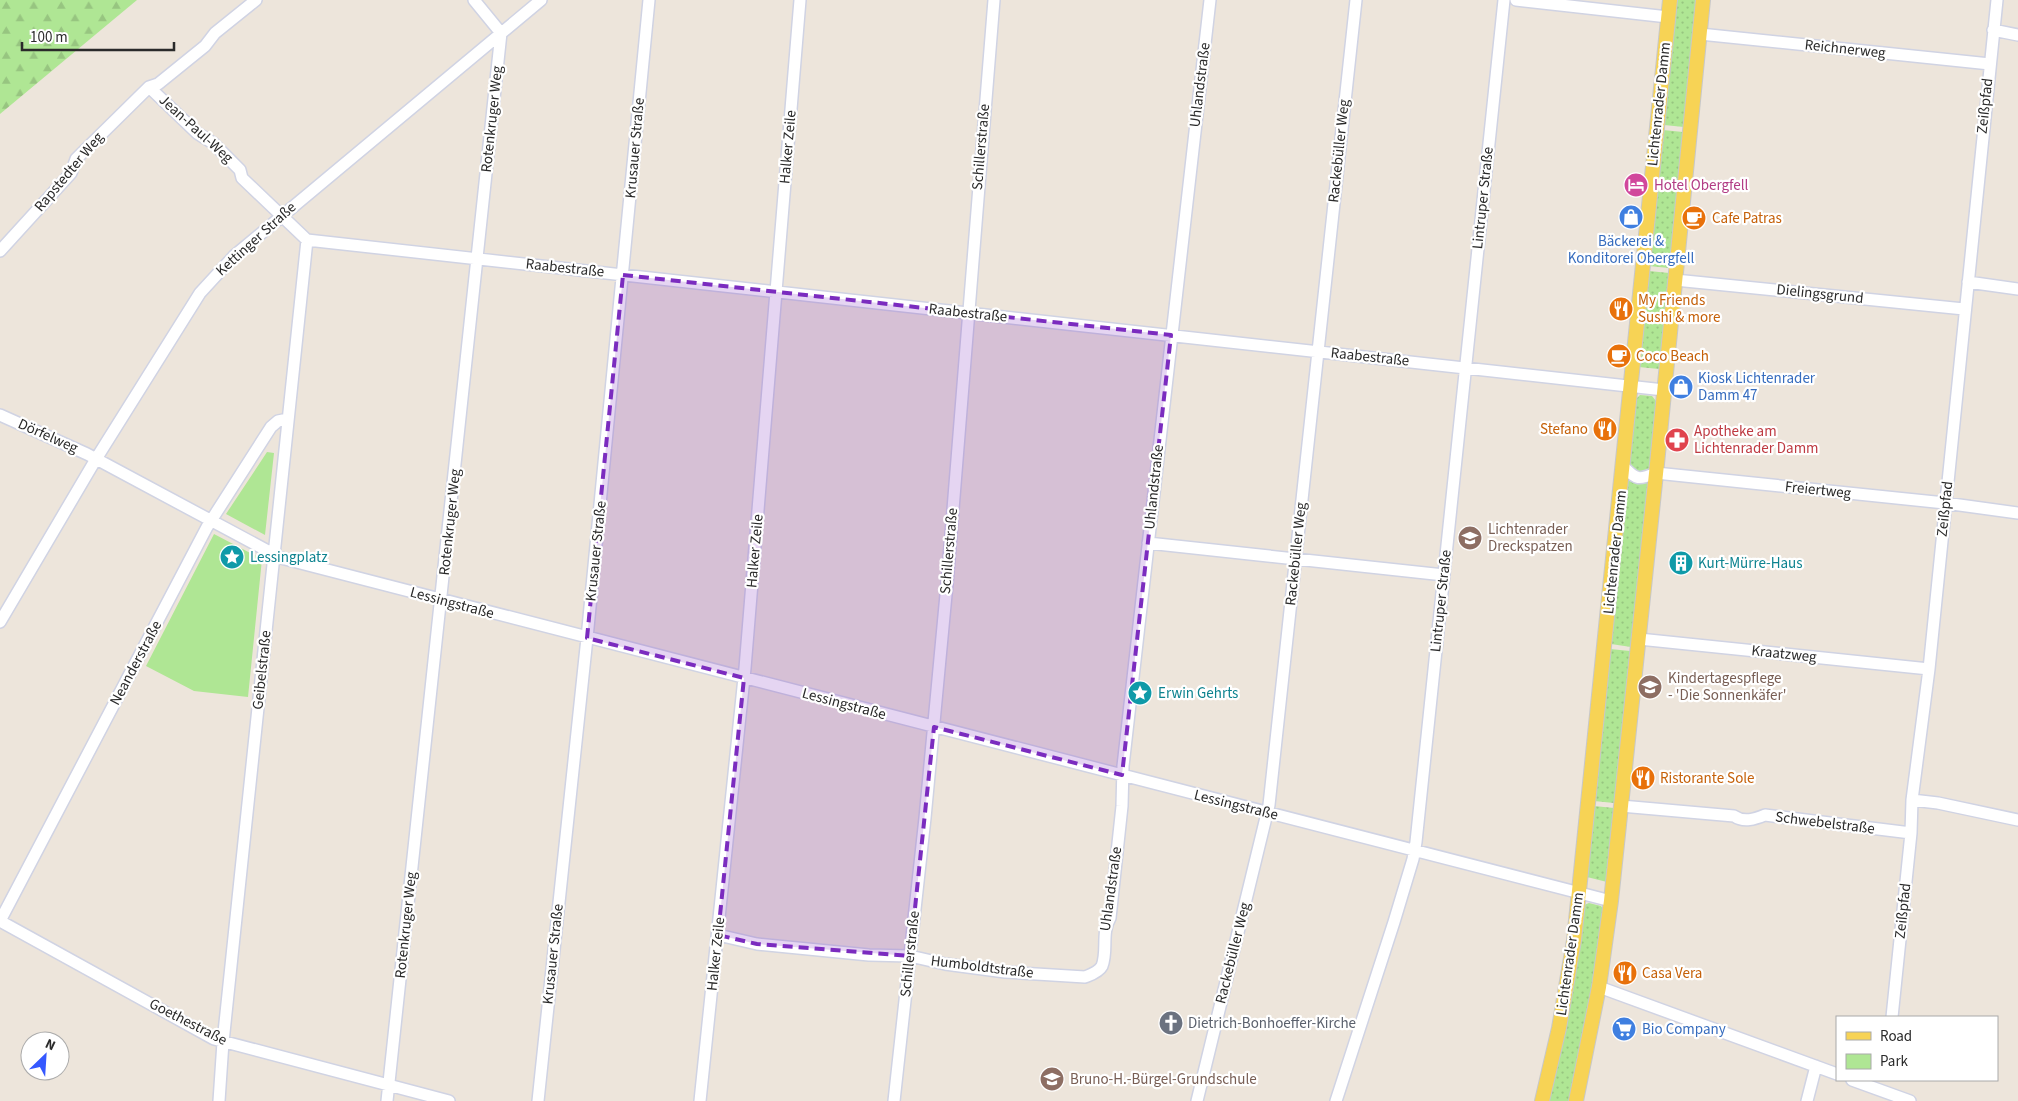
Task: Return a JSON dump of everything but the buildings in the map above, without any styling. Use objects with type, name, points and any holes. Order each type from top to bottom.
[{"type":"main road","name":"Lichtenrader Damm","points":[[1542,1101],[1567,986],[1580,893],[1670,0]]},
{"type":"main road","name":"Lichtenrader Damm","points":[[1576,1101],[1599,987],[1611,901],[1704,0]]},
{"type":"street","name":"Rapstedter Weg","points":[[0,251],[71,173],[76,159],[149,87],[158,84],[205,46],[215,33],[256,0]]},
{"type":"street","points":[[474,0],[501,33]]},
{"type":"street","name":"Kettinger Straße","points":[[0,622],[96,459],[200,294],[234,256],[541,0]]},
{"type":"street","name":"Krusauer Straße","points":[[538,1101],[587,638],[649,0]]},
{"type":"street","name":"Halker Zeile","points":[[700,1101],[744,678],[800,0]]},
{"type":"street","name":"Schillerstraße","points":[[894,1101],[934,727],[994,0]]},
{"type":"street","name":"Uhlandstraße","points":[[1096,972],[1102,967],[1106,925],[1110,918],[1122,806],[1122,775],[1210,0]]},
{"type":"street","name":"Rackebüller Weg","points":[[1197,1101],[1267,812],[1356,0]]},
{"type":"street","name":"Lintruper Straße","points":[[1336,1101],[1394,922],[1414,851],[1504,0]]},
{"type":"street","points":[[1516,0],[1668,17]]},
{"type":"street","name":"Zeißpfad","points":[[1892,1016],[1911,834],[1912,800],[1929,669],[1964,309],[1997,0]]},
{"type":"street","points":[[1994,30],[2018,35]]},
{"type":"street","name":"Rotenkruger Weg","points":[[387,1101],[442,600],[501,33]]},
{"type":"street","name":"Reichnerweg","points":[[1700,34],[1990,64]]},
{"type":"street","name":"Jean-Paul-Weg","points":[[149,87],[197,133],[213,143],[240,170],[242,178],[281,216]]},
{"type":"street","points":[[281,216],[307,240]]},
{"type":"street","name":"Raabestraße","points":[[307,240],[1664,390]]},
{"type":"street","name":"Geibelstraße","points":[[218,1101],[222,1042],[307,240]]},
{"type":"street","name":"Dielingsgrund","points":[[1675,280],[1964,309]]},
{"type":"street","points":[[1968,282],[2018,289]]},
{"type":"street","name":"Dörfelweg","points":[[0,415],[96,459]]},
{"type":"street","name":"Neanderstraße","points":[[0,921],[211,520],[271,427],[278,421],[288,419]]},
{"type":"street","name":"Lessingstraße","points":[[96,459],[281,558],[1611,901]]},
{"type":"street","name":"Freiertweg","points":[[1624,467],[1634,477],[1643,478],[1656,473],[1945,503],[2018,513]]},
{"type":"street","points":[[1148,542],[1444,575]]},
{"type":"street","name":"Kraatzweg","points":[[1639,639],[1929,669]]},
{"type":"street","points":[[1912,800],[1938,803],[2018,820]]},
{"type":"street","name":"Schwebelstraße","points":[[1621,806],[1734,816],[1738,819],[1753,820],[1765,815],[1911,834]]},
{"type":"street","name":"Goethestraße","points":[[0,921],[222,1042],[449,1101]]},
{"type":"street","name":"Humboldtstraße","points":[[718,935],[757,944],[868,955],[910,956],[946,964],[1005,972],[1085,977],[1096,972]]},
{"type":"street","points":[[1599,987],[1836,1074]]},
{"type":"street","points":[[1807,1101],[1816,1066]]},
{"type":"street","points":[[1858,1081],[1883,1085],[1910,1101]]},
{"type":"highlighted area","points":[[623,275],[1171,335],[1122,775],[934,727],[910,956],[757,944],[718,935],[744,678],[587,638]]},
{"type":"green space","points":[[0,0],[137,0],[0,114]]},
{"type":"green space","points":[[1676,0],[1697,0],[1684,127],[1664,125]]},
{"type":"green space","points":[[1663,130],[1683,132],[1669,268],[1649,266]]},
{"type":"green space","points":[[1649,271],[1669,273],[1659,369],[1639,367]]},
{"type":"green space","points":[[1640,395],[1652,396],[1656,401],[1631,647],[1611,644],[1636,399]]},
{"type":"green space","points":[[267,452],[274,453],[265,535],[226,514]]},
{"type":"green space","points":[[214,534],[262,559],[248,697],[194,691],[146,666]]},
{"type":"green space","points":[[1610,649],[1630,651],[1614,803],[1594,801]]},
{"type":"green space","points":[[1594,806],[1614,808],[1607,882],[1587,877]]},
{"type":"green space","points":[[1589,903],[1601,906],[1603,909],[1595,980],[1570,1101],[1548,1101],[1584,905]]},
{"type":"place","name":"Hotel Obergfell","points":[[1636,185]]},
{"type":"place","name":"Bäckerei & Konditorei Obergfell","points":[[1631,217]]},
{"type":"place","name":"Cafe Patras","points":[[1694,218]]},
{"type":"place","name":"My Friends Sushi & more","points":[[1621,309]]},
{"type":"place","name":"Coco Beach","points":[[1619,356]]},
{"type":"place","name":"Kiosk Lichtenrader Damm 47","points":[[1681,387]]},
{"type":"place","name":"Stefano","points":[[1605,429]]},
{"type":"place","name":"Apotheke am Lichtenrader Damm","points":[[1677,440]]},
{"type":"place","name":"Lichtenrader Dreckspatzen","points":[[1470,538]]},
{"type":"place","name":"Lessingplatz","points":[[232,557]]},
{"type":"place","name":"Kurt-Mürre-Haus","points":[[1681,563]]},
{"type":"place","name":"Kindertagespflege - 'Die Sonnenkäfer'","points":[[1650,687]]},
{"type":"place","name":"Erwin Gehrts","points":[[1140,693]]},
{"type":"place","name":"Ristorante Sole","points":[[1643,778]]},
{"type":"place","name":"Casa Vera","points":[[1625,973]]},
{"type":"place","name":"Dietrich-Bonhoeffer-Kirche","points":[[1171,1023]]},
{"type":"place","name":"Bio Company","points":[[1624,1029]]},
{"type":"place","name":"Bruno-H.-Bürgel-Grundschule","points":[[1052,1079]]}]
